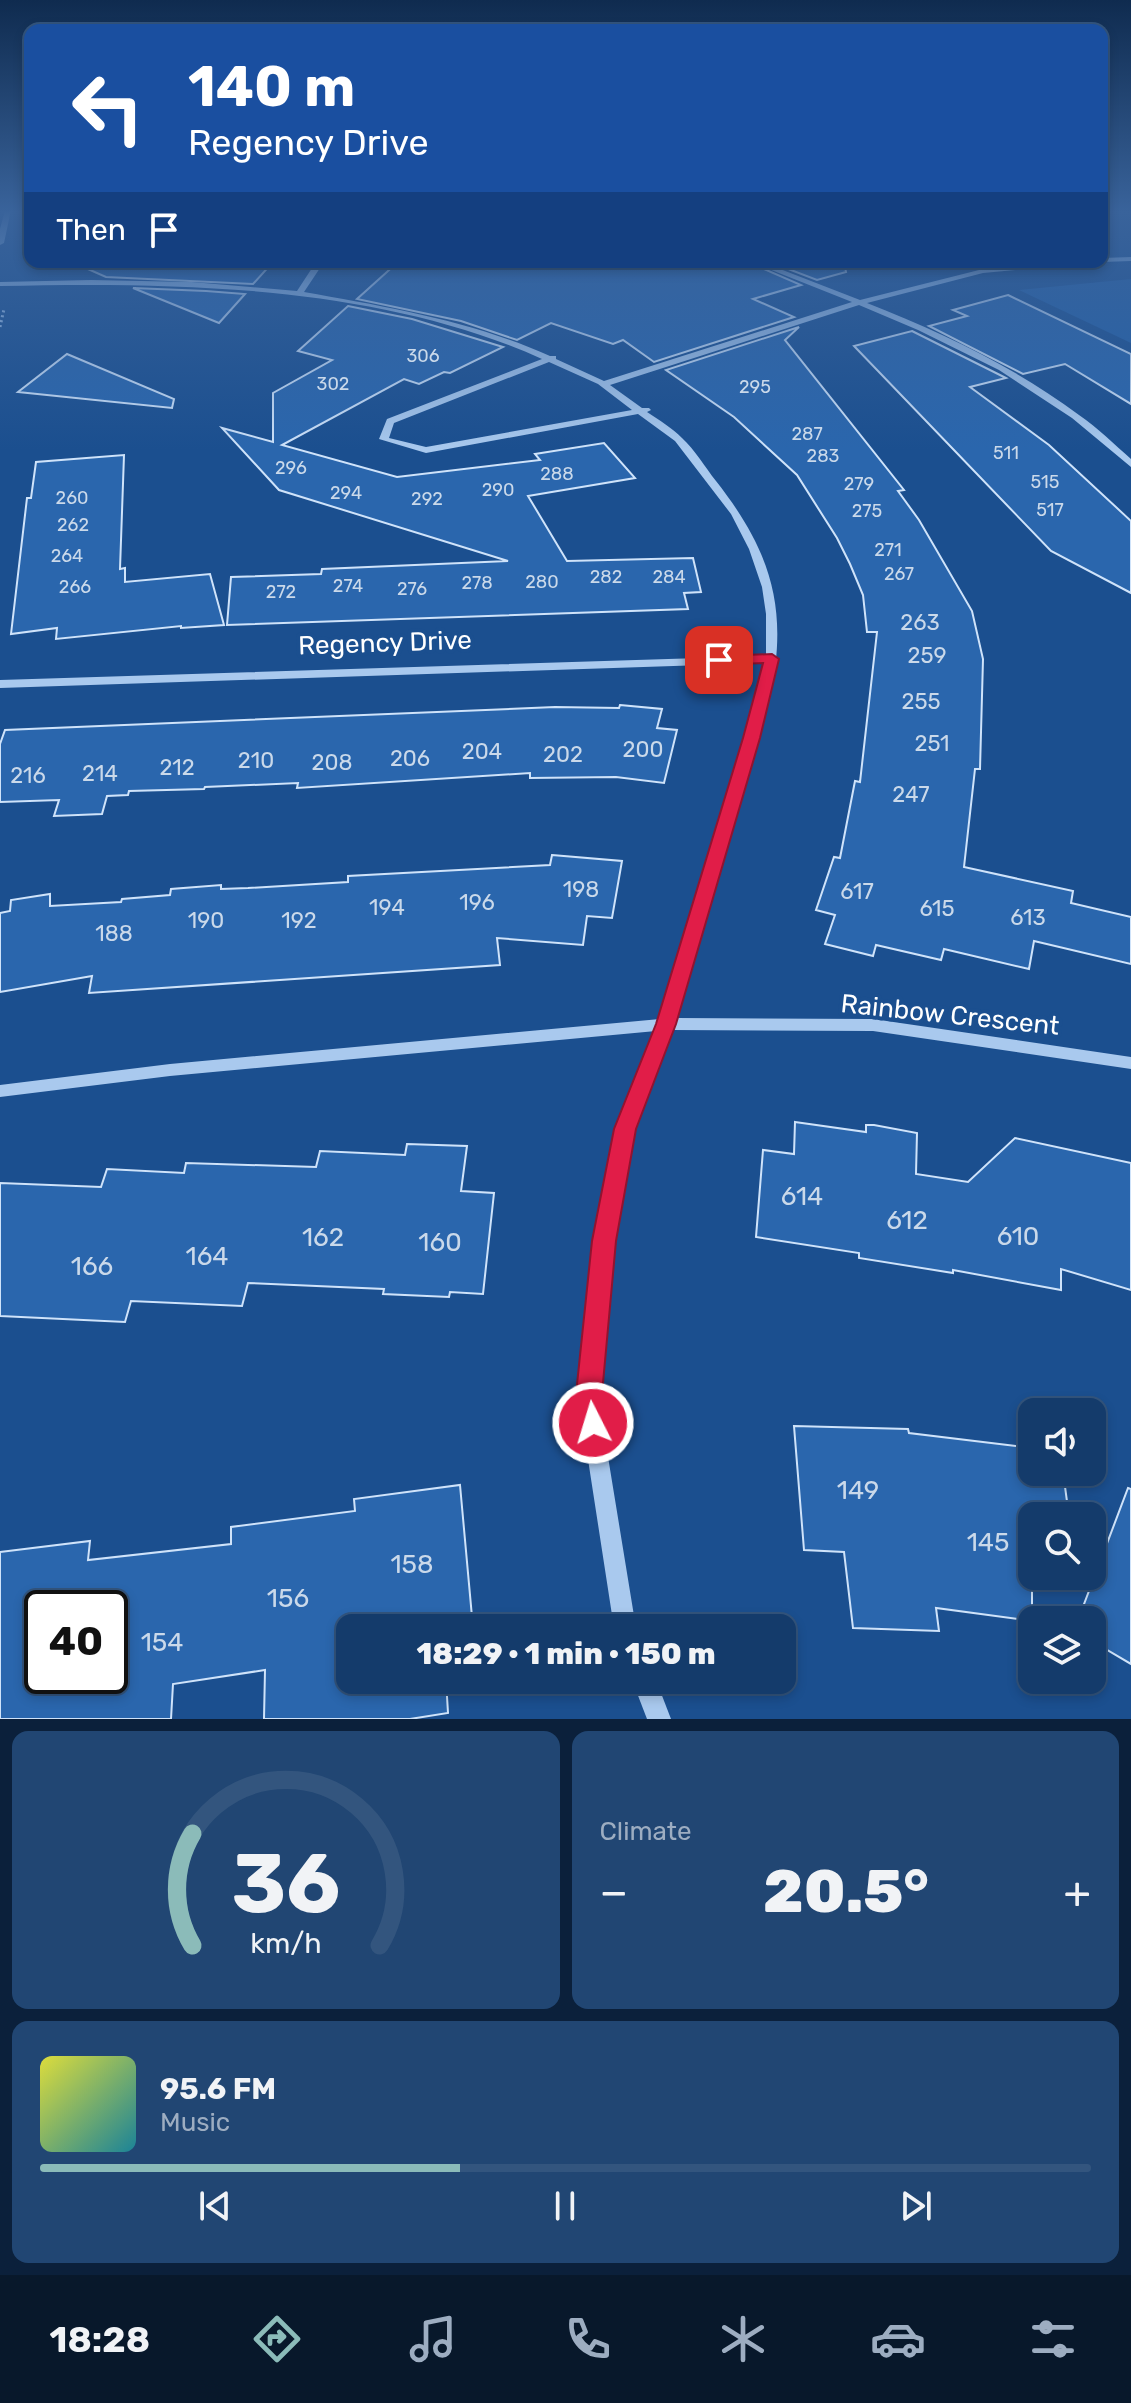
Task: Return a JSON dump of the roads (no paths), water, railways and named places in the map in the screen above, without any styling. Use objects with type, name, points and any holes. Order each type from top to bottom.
[{"type":"street","points":[[271,290],[300,293],[458,325],[553,358],[603,384],[646,410],[676,435],[722,487],[750,538],[763,574],[772,615],[772,659],[752,738],[666,1024],[625,1129],[604,1241],[589,1394],[623,1614]]},
{"type":"street","points":[[829,290],[962,349],[1021,381],[1074,415],[1131,464]]},
{"type":"street","points":[[603,384],[860,302],[907,290]]},
{"type":"street","points":[[553,358],[390,421],[384,439],[426,450],[646,410]]},
{"type":"street","name":"Regency Drive","points":[[0,684],[772,659]]},
{"type":"street","points":[[0,1091],[170,1070],[666,1024]]},
{"type":"street","name":"Rainbow Crescent","points":[[666,1024],[873,1025],[1131,1063]]},
{"type":"street","points":[[649,1694],[659,1719]]}]
